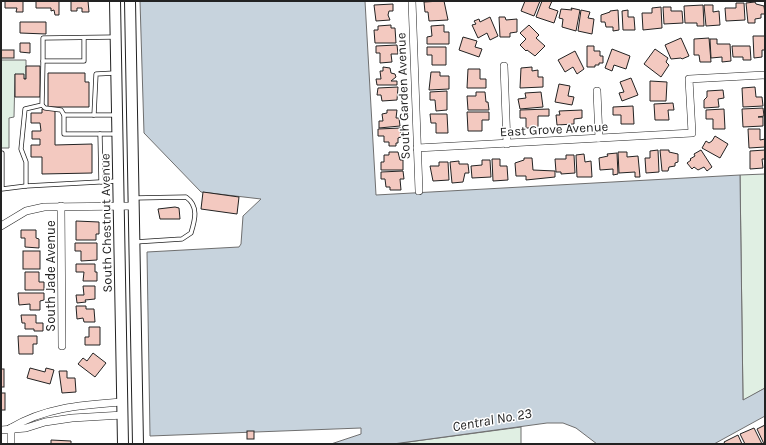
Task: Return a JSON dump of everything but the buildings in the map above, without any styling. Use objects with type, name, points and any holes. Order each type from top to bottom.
[{"type":"main road","name":"South Chestnut Avenue","points":[[115,1],[124,444]]},
{"type":"main road","points":[[130,1],[138,444]]},
{"type":"street","name":"South Garden Avenue","points":[[412,1],[419,191]]},
{"type":"street","points":[[504,66],[507,144]]},
{"type":"street","name":"East Grove Avenue","points":[[417,148],[692,133],[689,79],[765,75]]},
{"type":"street","points":[[597,91],[599,138]]},
{"type":"street","points":[[1,226],[26,211],[44,207],[119,206],[133,202]]},
{"type":"street","name":"South Jade Avenue","points":[[61,206],[62,346]]},
{"type":"street","points":[[11,428],[26,419],[54,410],[77,406],[123,402]]},
{"type":"street","points":[[1,430],[26,428],[45,422],[72,418],[123,415]]},
{"type":"street","points":[[11,428],[11,444]]},
{"type":"lane","points":[[42,105],[43,38],[116,37]]},
{"type":"lane","points":[[43,61],[84,61],[84,38]]},
{"type":"lane","points":[[94,115],[96,74],[116,73]]},
{"type":"lane","points":[[26,186],[26,162],[21,150],[25,109],[42,105],[45,108],[61,110],[64,115],[64,134],[118,134]]},
{"type":"lane","points":[[64,115],[117,115]]},
{"type":"lane","points":[[100,134],[101,182]]},
{"type":"lane","points":[[2,153],[2,189],[26,186],[119,181]]},
{"type":"lane","points":[[133,202],[186,197],[193,201],[195,219],[191,233],[182,239],[134,242]]},
{"type":"green space","points":[[1,60],[26,60],[26,79],[15,74],[14,117],[9,118],[9,148],[1,148]]},
{"type":"green space","points":[[765,174],[765,388],[743,401],[740,175]]},
{"type":"green space","points":[[521,427],[521,444],[393,444]]},
{"type":"water","name":"Central No. 23","points":[[140,1],[365,1],[376,195],[740,175],[743,400],[765,388],[765,416],[714,444],[597,444],[576,428],[563,423],[547,423],[393,444],[331,444],[361,434],[361,428],[150,436],[147,252],[239,247],[241,244],[243,216],[261,199],[201,192],[144,133]]}]
